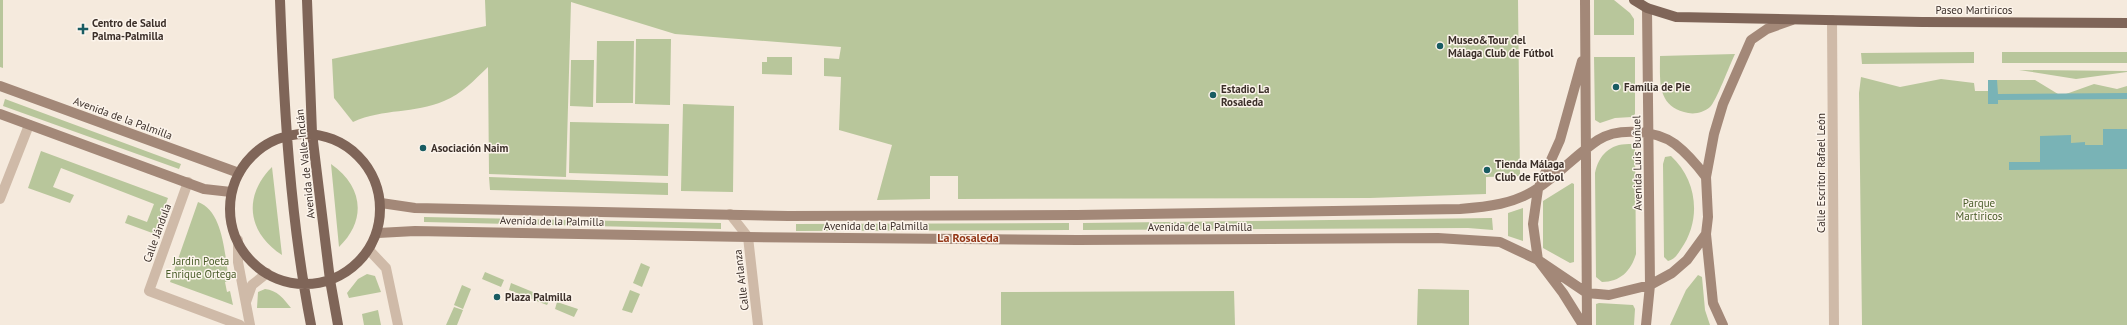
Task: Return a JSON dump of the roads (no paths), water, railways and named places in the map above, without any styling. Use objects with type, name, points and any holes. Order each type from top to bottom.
[{"type":"main road","name":"Avenida de Valle-Inclán","points":[[280,0],[284,103],[303,284],[311,325]]},
{"type":"main road","name":"Avenida de Valle-Inclán","points":[[307,0],[312,133],[330,280],[338,325]]},
{"type":"main road","points":[[1585,0],[1587,325]]},
{"type":"main road","name":"Paseo Martiricos","points":[[1634,0],[1676,16],[1832,20],[2127,23]]},
{"type":"main road","name":"Avenida Luis Buñuel","points":[[1646,325],[1650,285],[1647,4]]},
{"type":"main road","points":[[1723,325],[1713,303],[1706,234],[1708,217],[1706,177],[1714,134],[1723,104],[1751,40],[1767,29],[1794,19]]},
{"type":"main road","points":[[1583,325],[1563,292],[1538,260],[1533,224],[1538,189],[1560,140],[1585,50]]},
{"type":"main road","name":"Avenida de la Palmilla","points":[[0,86],[239,172]]},
{"type":"main road","points":[[0,114],[204,188],[232,192]]},
{"type":"main road","name":"Avenida de la Palmilla","points":[[381,203],[415,208],[730,214],[1077,215],[1441,210],[1499,206],[1538,189],[1586,149],[1610,133],[1633,131],[1649,134],[1674,143],[1692,160],[1706,177]]},
{"type":"main road","points":[[312,133],[347,145],[369,168],[377,183],[381,203],[378,232],[369,250],[351,268],[330,280],[303,284],[278,279],[266,273],[243,252],[231,223],[232,192],[239,172],[246,162],[270,142],[288,135],[312,133]]},
{"type":"main road","name":"Avenida de la Palmilla","points":[[378,232],[415,231],[748,238],[1077,240],[1438,238],[1500,242],[1538,260],[1588,293]]},
{"type":"main road","points":[[1588,293],[1609,295],[1650,285],[1672,273],[1688,260],[1706,234]]},
{"type":"street","name":"Calle Escritor Rafael León","points":[[1832,20],[1834,325]]},
{"type":"street","points":[[0,199],[29,125]]},
{"type":"street","name":"Calle Jándula","points":[[188,182],[149,291],[240,325]]},
{"type":"street","name":"Calle Arlanza","points":[[730,214],[748,238],[758,325]]},
{"type":"street","points":[[238,240],[238,262],[250,325]]},
{"type":"street","points":[[369,250],[386,268],[398,325]]},
{"type":"street","points":[[245,304],[252,284],[266,273]]},
{"type":"water","points":[[1988,80],[1997,80],[1998,94],[2127,93],[2127,99],[1998,100],[1998,104],[1988,104]]},
{"type":"water","points":[[2103,129],[2127,129],[2127,169],[2009,170],[2009,162],[2040,162],[2040,136],[2071,135],[2071,143],[2085,142],[2085,145],[2103,145]]},
{"type":"place","name":"Centro de Salud Palma-Palmilla","points":[[83,29]]},
{"type":"place","name":"Museo&Tour del Málaga Club de Fútbol","points":[[1440,46]]},
{"type":"place","name":"Familia de Pie","points":[[1616,87]]},
{"type":"place","name":"Estadio La Rosaleda","points":[[1213,95]]},
{"type":"place","name":"Asociación Naim","points":[[423,148]]},
{"type":"place","name":"Tienda Málaga Club de Fútbol","points":[[1487,170]]},
{"type":"place","name":"Plaza Palmilla","points":[[497,297]]},
{"type":"district","name":"La Rosaleda","points":[[968,237]]},
{"type":"park label","name":"Parque Martiricos","points":[[1979,209]]},
{"type":"park label","name":"Jardín Poeta Enrique Ortega","points":[[201,267]]}]
